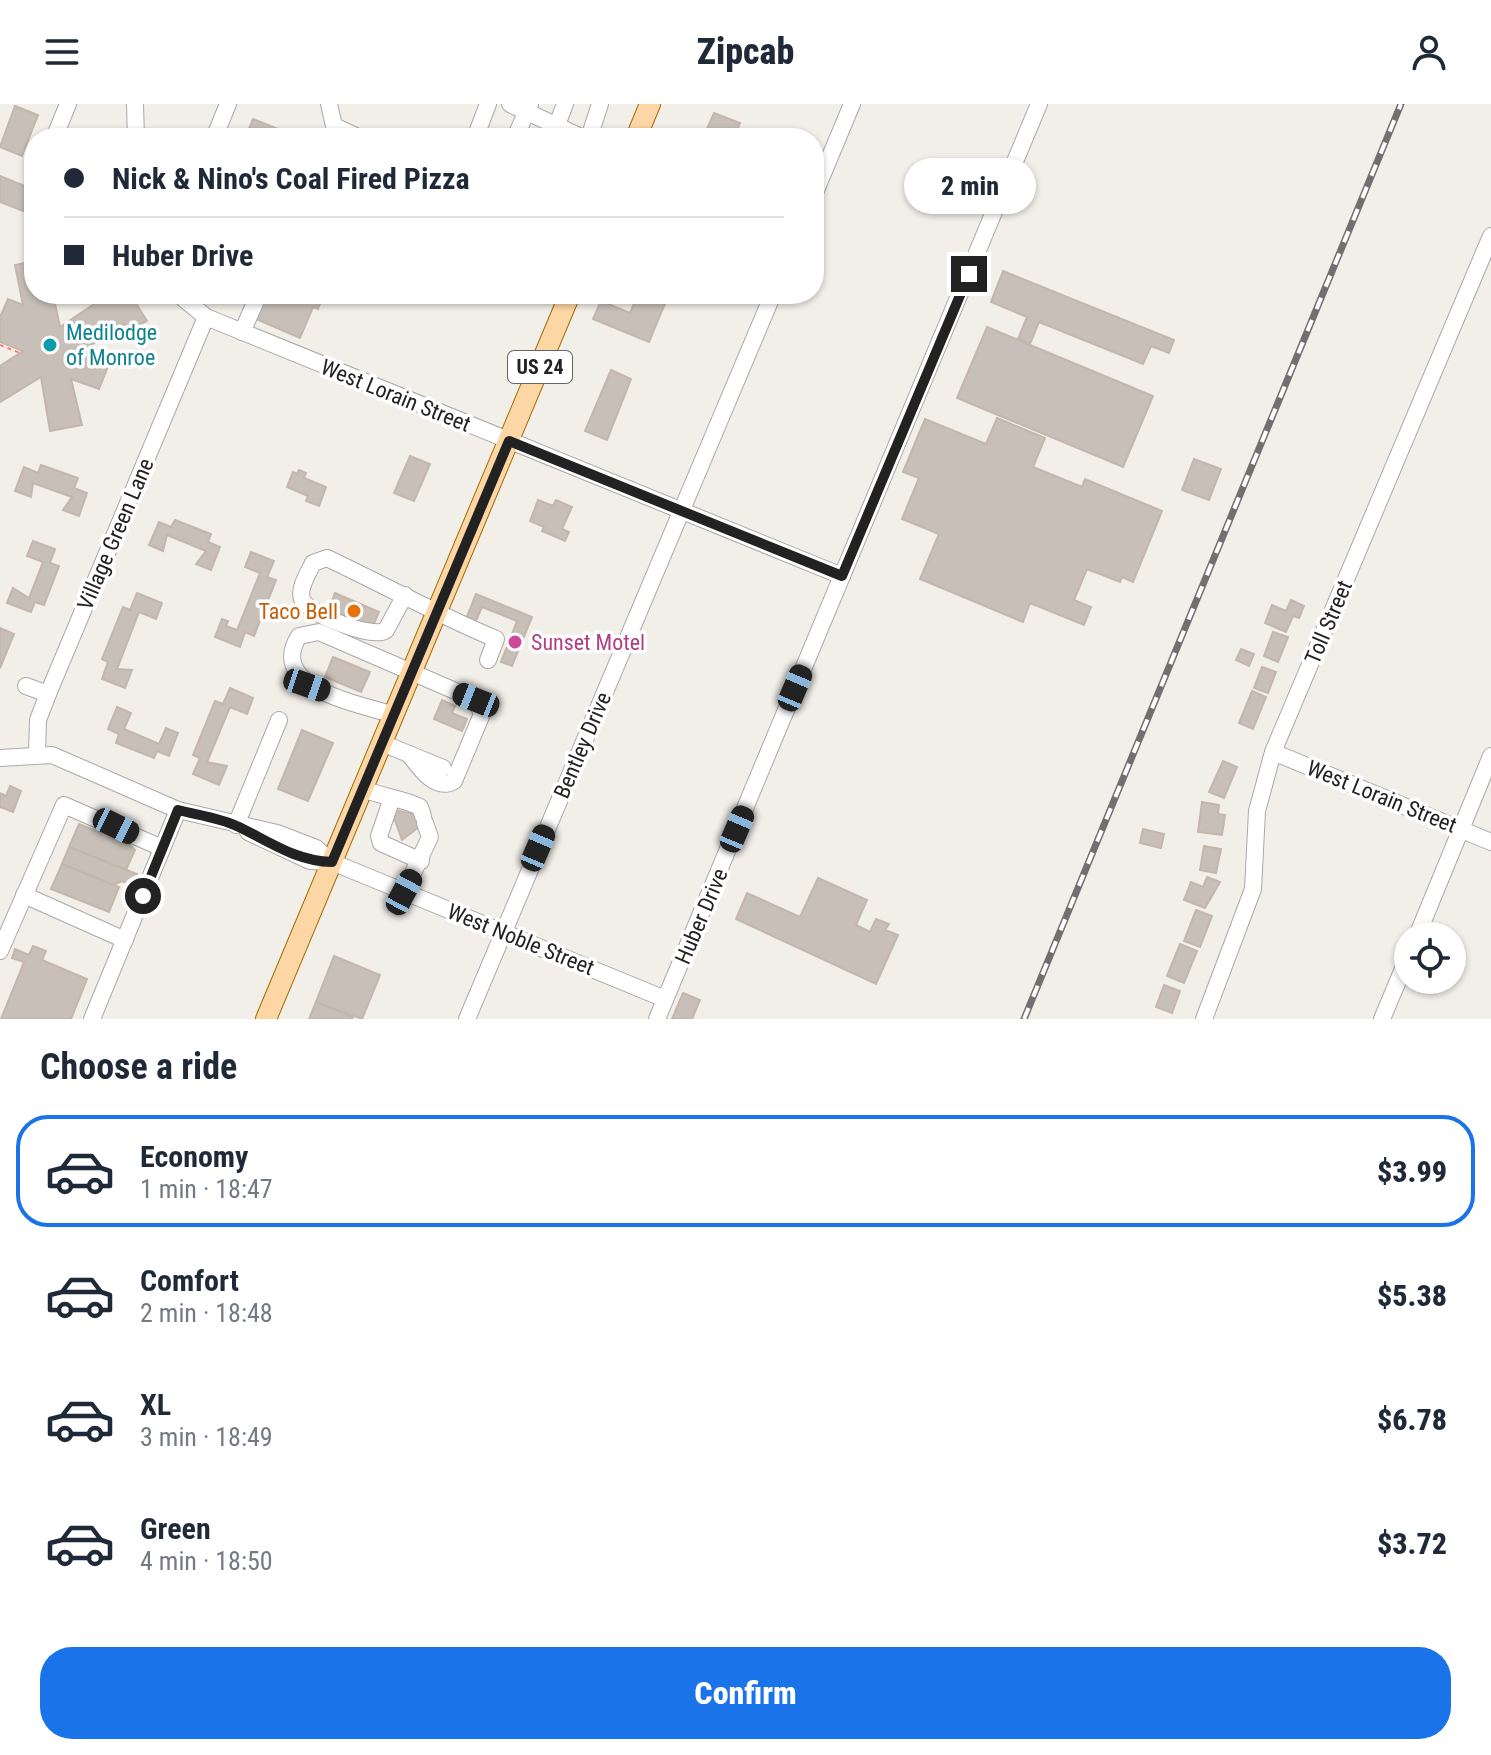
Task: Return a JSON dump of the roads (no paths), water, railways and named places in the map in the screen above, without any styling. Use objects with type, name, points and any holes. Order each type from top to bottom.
[{"type":"main road","points":[[640,128],[650,104]]},
{"type":"main road","name":"US 24","points":[[266,1019],[566,304]]},
{"type":"street","points":[[58,128],[68,104]]},
{"type":"street","points":[[135,104],[136,128]]},
{"type":"street","points":[[218,128],[228,104]]},
{"type":"street","points":[[333,104],[329,104],[334,126],[338,128]]},
{"type":"street","points":[[479,128],[488,104]]},
{"type":"street","points":[[510,104],[528,108],[550,128]]},
{"type":"street","points":[[556,128],[565,104]]},
{"type":"street","points":[[592,128],[600,104]]},
{"type":"street","points":[[824,171],[852,104]]},
{"type":"street","name":"Huber Drive","points":[[657,1019],[1039,104]]},
{"type":"street","points":[[519,128],[528,108]]},
{"type":"street","name":"Toll Street","points":[[1204,1019],[1253,889],[1257,811],[1273,752],[1491,236]]},
{"type":"street","name":"West Lorain Street","points":[[190,304],[206,317],[842,576]]},
{"type":"street","points":[[242,332],[255,304]]},
{"type":"street","name":"Bentley Drive","points":[[467,1019],[769,304]]},
{"type":"street","name":"Village Green Lane","points":[[37,753],[38,720],[48,694],[206,317]]},
{"type":"street","points":[[405,595],[381,634],[370,634],[314,611],[302,600],[301,591],[313,563],[327,558],[405,595],[436,614],[496,639],[488,660]]},
{"type":"street","points":[[394,715],[307,685],[296,673],[292,659],[293,646],[299,636],[319,632],[476,700],[482,714],[454,781],[448,785],[438,783],[423,772],[409,754]]},
{"type":"street","points":[[26,686],[48,694]]},
{"type":"street","points":[[236,825],[279,720]]},
{"type":"street","points":[[382,743],[443,768]]},
{"type":"street","name":"West Lorain Street","points":[[1273,752],[1491,842]]},
{"type":"street","name":"West Noble Street","points":[[0,758],[37,753],[63,759],[128,791],[178,810],[277,833],[316,848],[332,862],[665,999]]},
{"type":"street","points":[[1423,922],[1491,756]]},
{"type":"street","points":[[363,789],[391,801],[406,799],[420,807],[430,837],[404,892]]},
{"type":"street","points":[[391,801],[379,836],[381,843],[421,861]]},
{"type":"street","points":[[0,951],[64,805],[162,848]]},
{"type":"street","points":[[92,1019],[178,810]]},
{"type":"street","points":[[24,895],[125,940]]},
{"type":"street","points":[[1382,1019],[1394,990]]},
{"type":"railway","points":[[1024,1019],[1401,104]]},
{"type":"place","name":"Medilodge of Monroe","points":[[50,345]]},
{"type":"place","name":"Taco Bell","points":[[354,611]]},
{"type":"place","name":"Sunset Motel","points":[[515,642]]}]
